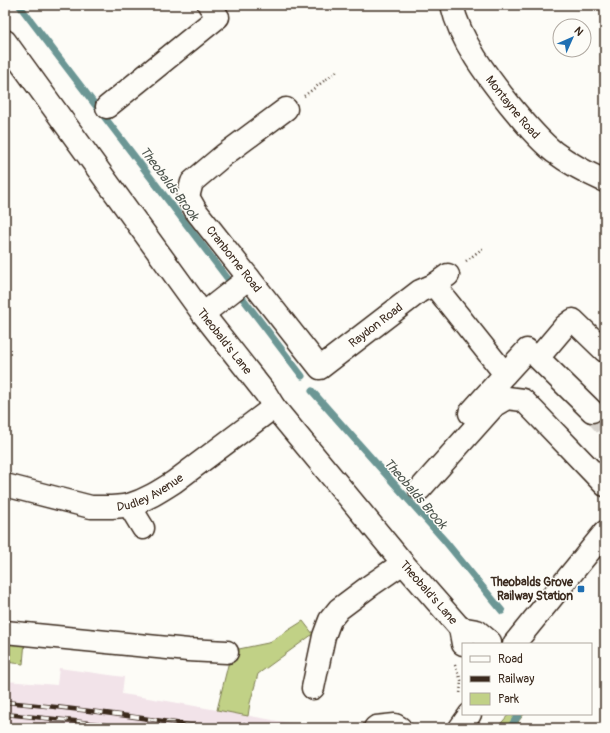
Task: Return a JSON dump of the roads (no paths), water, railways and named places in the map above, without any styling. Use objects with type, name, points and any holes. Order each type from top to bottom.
[{"type":"street","points":[[107,107],[218,17],[209,5]]},
{"type":"street","name":"Montayne Road","points":[[452,5],[453,13],[465,40],[482,68],[521,119],[554,152],[571,164],[605,181]]},
{"type":"street","name":"Theobald's Lane","points":[[5,41],[203,314],[266,394],[274,407],[462,636],[477,631],[490,643]]},
{"type":"street","name":"Cranborne Road","points":[[286,109],[224,155],[192,182],[188,197],[245,282],[320,368]]},
{"type":"street","name":"Raydon Road","points":[[320,368],[420,291],[441,280],[505,374]]},
{"type":"street","points":[[203,314],[245,282]]},
{"type":"street","points":[[592,411],[538,358],[565,326],[573,320],[605,351]]},
{"type":"street","points":[[424,464],[527,350]]},
{"type":"street","points":[[420,489],[495,405],[507,398],[523,400],[605,485]]},
{"type":"street","name":"Dudley Avenue","points":[[5,485],[91,507],[130,504],[157,493],[174,482],[274,407]]},
{"type":"street","points":[[130,504],[143,528]]},
{"type":"street","points":[[515,643],[605,532]]},
{"type":"street","points":[[313,688],[324,636],[330,620],[339,608],[403,563]]},
{"type":"street","points":[[5,632],[181,650],[227,652]]},
{"type":"street","points":[[460,728],[462,714]]},
{"type":"street","points":[[375,728],[395,725],[400,728]]},
{"type":"waterway","name":"Theobalds Brook","points":[[19,5],[302,376]]},
{"type":"waterway","name":"Theobalds Brook","points":[[312,391],[445,541],[502,611]]},
{"type":"waterway","name":"Theobalds Brook","points":[[510,728],[518,715]]},
{"type":"tunnel","points":[[592,411],[605,425]]},
{"type":"railway","points":[[5,702],[106,713],[207,728]]},
{"type":"railway","points":[[5,714],[127,728]]},
{"type":"place","name":"Theobalds Grove Railway Station","points":[[581,589]]}]
